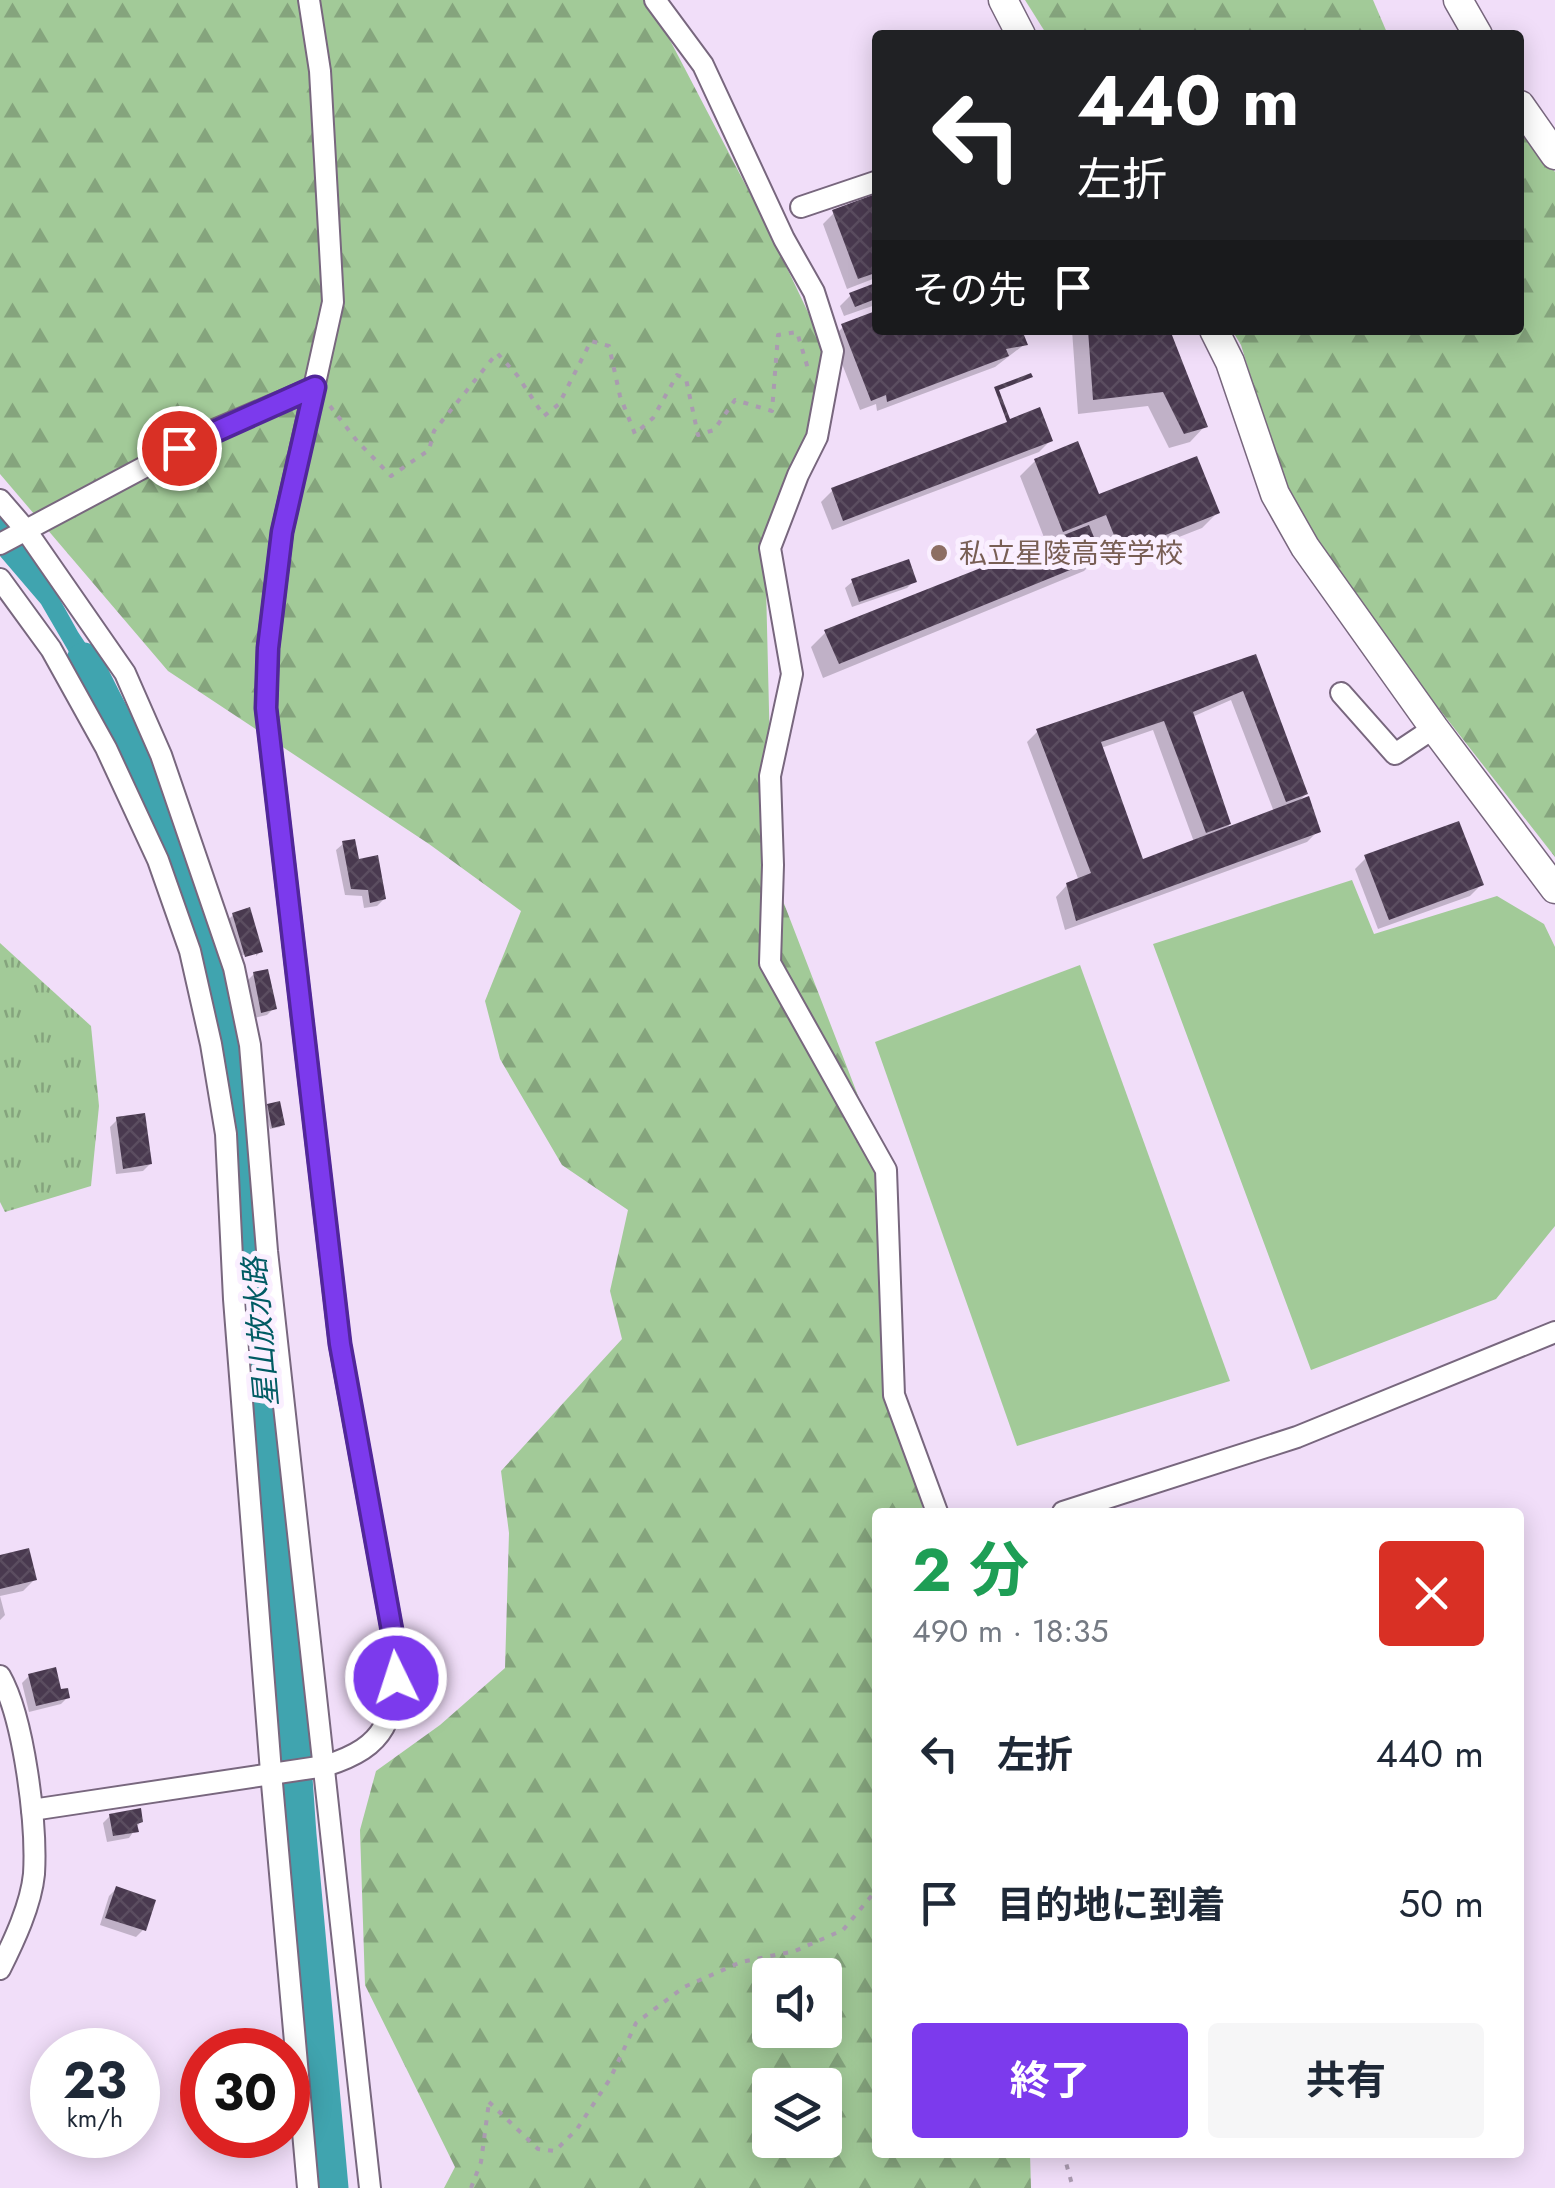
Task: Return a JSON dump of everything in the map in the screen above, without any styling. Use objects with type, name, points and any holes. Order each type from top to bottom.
[{"type":"street","points":[[32,1810],[325,1766],[354,1756],[387,1726],[394,1699],[397,1658],[340,1344],[266,708],[268,648],[282,532],[333,302],[320,71],[309,0]]},
{"type":"street","points":[[655,0],[702,65],[784,239],[814,292],[833,352],[818,437],[770,548],[792,674],[770,776],[773,865],[770,963],[886,1170],[894,1396],[936,1508]]},
{"type":"street","points":[[1003,0],[1018,30]]},
{"type":"street","points":[[1458,0],[1475,30]]},
{"type":"street","points":[[1524,112],[1555,155]]},
{"type":"street","points":[[801,207],[872,183]]},
{"type":"street","points":[[1216,335],[1230,362],[1275,494],[1305,546],[1434,728],[1555,888]]},
{"type":"street","points":[[0,544],[214,430],[315,387]]},
{"type":"street","points":[[0,500],[25,529],[125,674],[161,755],[234,968],[250,1045],[267,1251],[370,2188]]},
{"type":"street","points":[[0,579],[61,667],[106,748],[158,860],[190,952],[211,1044],[226,1134],[234,1298],[270,1772],[308,2188]]},
{"type":"street","points":[[1341,694],[1395,754],[1434,728]]},
{"type":"street","points":[[1075,1508],[1297,1436],[1555,1332]]},
{"type":"street","points":[[0,1676],[10,1694],[32,1810],[34,1875],[0,1969]]},
{"type":"path","points":[[315,387],[356,441],[391,476],[428,450],[434,430],[497,353],[544,416],[559,404],[591,341],[609,346],[620,396],[635,434],[653,418],[677,375],[686,379],[698,435],[714,430],[735,400],[772,411],[778,335],[798,332],[822,417]]},
{"type":"path","points":[[471,2188],[481,2162],[489,2102],[538,2150],[555,2151],[578,2129],[610,2079],[636,2023],[684,1987],[741,1962],[795,1951],[843,1930],[872,1895]]},
{"type":"path","points":[[1065,2158],[1073,2188]]},
{"type":"green space","points":[[0,0],[649,0],[768,228],[825,348],[822,417],[765,544],[773,875],[892,1184],[882,1236],[922,1508],[872,1508],[872,2158],[1030,2158],[1031,2188],[444,2188],[455,2167],[365,1985],[360,1830],[376,1771],[440,1725],[505,1668],[509,1533],[501,1471],[622,1339],[610,1291],[628,1210],[562,1165],[500,1059],[485,1001],[521,911],[429,844],[168,671],[0,474]]},
{"type":"green space","points":[[1025,0],[1373,0],[1386,30],[1044,30]]},
{"type":"green space","points":[[1524,130],[1555,172],[1555,857],[1354,600],[1284,485],[1235,335],[1524,335]]},
{"type":"green space","points":[[1352,880],[1374,934],[1497,896],[1544,924],[1555,947],[1555,1226],[1496,1299],[1311,1370],[1153,944]]},
{"type":"green space","points":[[0,943],[91,1026],[99,1106],[91,1186],[5,1212],[0,1202]]},
{"type":"green space","points":[[1080,965],[1230,1381],[1017,1446],[875,1042]]},
{"type":"water","points":[[0,512],[33,551],[78,632],[127,706],[98,702],[41,604],[0,556]]},
{"type":"building","points":[[872,195],[872,274],[858,279],[832,210]]},
{"type":"building","points":[[872,284],[872,300],[855,307],[849,293]]},
{"type":"building","points":[[872,312],[872,335],[1024,335],[1028,345],[1006,349],[1009,356],[887,402],[886,395],[871,401],[841,324]]},
{"type":"building","points":[[1088,335],[1172,335],[1208,427],[1184,434],[1163,392],[1093,400]]},
{"type":"building","points":[[1031,373],[1033,377],[999,390],[1010,419],[1040,407],[1053,441],[843,521],[831,488],[1007,422],[994,387]]},
{"type":"building","points":[[1078,441],[1099,494],[1197,456],[1220,513],[1121,553],[1106,515],[1063,532],[1034,459]]},
{"type":"building","points":[[1089,525],[1102,557],[839,664],[824,630]]},
{"type":"building","points":[[909,559],[917,582],[859,602],[851,579]]},
{"type":"building","points":[[1256,654],[1308,794],[1286,802],[1243,691],[1193,712],[1231,824],[1206,833],[1164,721],[1101,742],[1143,859],[1309,796],[1321,832],[1076,921],[1066,883],[1091,873],[1036,729]]},
{"type":"building","points":[[1459,821],[1484,885],[1389,920],[1364,855]]},
{"type":"building","points":[[355,839],[359,859],[378,855],[386,899],[370,903],[368,890],[351,889],[342,841]]},
{"type":"building","points":[[250,907],[263,952],[245,957],[232,913]]},
{"type":"building","points":[[268,969],[277,1009],[261,1013],[253,972]]},
{"type":"building","points":[[280,1101],[285,1125],[272,1128],[267,1104]]},
{"type":"building","points":[[145,1113],[152,1164],[123,1169],[116,1117]]},
{"type":"building","points":[[29,1548],[37,1580],[0,1589],[0,1555]]},
{"type":"building","points":[[56,1667],[61,1689],[68,1688],[70,1698],[36,1706],[28,1674]]},
{"type":"building","points":[[141,1808],[143,1822],[137,1824],[139,1832],[113,1836],[109,1814]]},
{"type":"building","points":[[116,1886],[156,1900],[146,1931],[105,1918]]},
{"type":"waterway","name":"星山放水路","points":[[84,660],[166,823],[196,898],[220,980],[239,1067],[299,1835],[331,2188]]},
{"type":"place","name":"私立星陵高等学校","points":[[939,553]]},
{"type":"route","points":[[179,448],[315,387],[282,532],[268,648],[266,708],[340,1344],[397,1658],[396,1678]]}]
